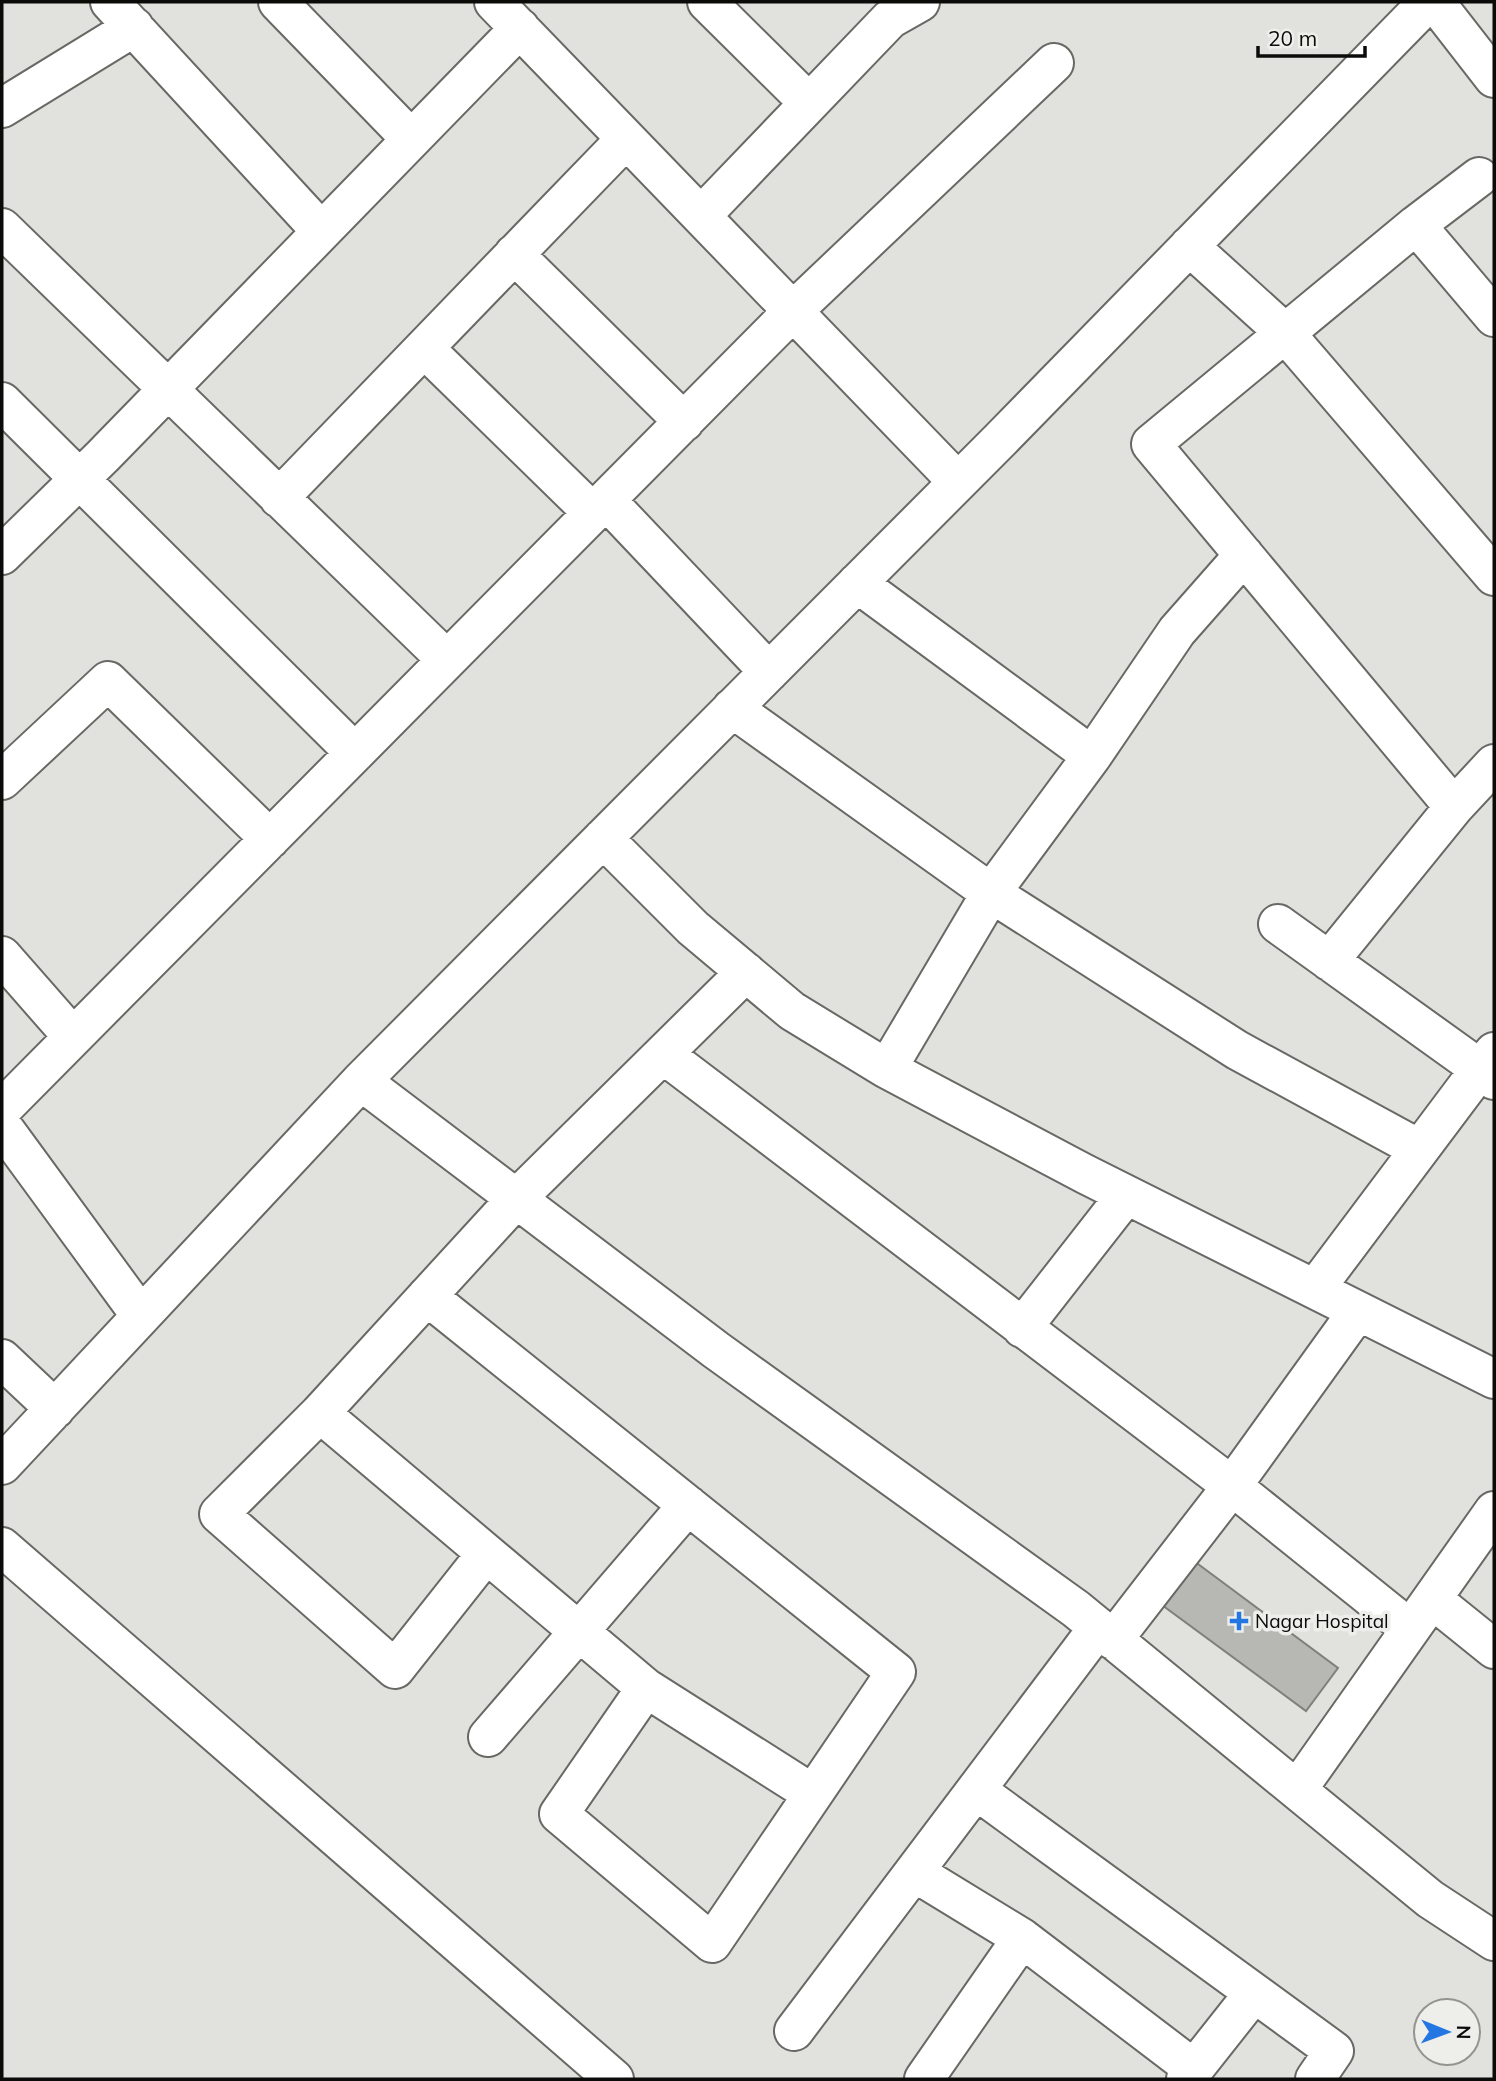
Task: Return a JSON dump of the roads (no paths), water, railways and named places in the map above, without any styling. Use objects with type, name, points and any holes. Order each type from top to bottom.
[{"type":"street","points":[[278,2],[411,139]]},
{"type":"street","points":[[707,2],[809,103]]},
{"type":"street","points":[[2,1465],[361,1080],[958,482],[1428,2]]},
{"type":"street","points":[[1435,2],[1494,78]]},
{"type":"street","points":[[701,216],[809,103],[895,7]]},
{"type":"street","points":[[2,108],[122,15],[321,231]]},
{"type":"street","points":[[2,555],[411,139],[507,15],[958,482]]},
{"type":"street","points":[[2,1109],[793,311],[1054,63]]},
{"type":"street","points":[[279,498],[626,139]]},
{"type":"street","points":[[1454,807],[1151,444],[1416,225],[1479,177]]},
{"type":"street","points":[[1416,225],[1494,317]]},
{"type":"street","points":[[2,228],[447,660]]},
{"type":"street","points":[[1189,246],[1284,333],[1494,576]]},
{"type":"street","points":[[514,254],[684,422]]},
{"type":"street","points":[[424,348],[600,507],[769,672]]},
{"type":"street","points":[[2,402],[355,753]]},
{"type":"street","points":[[887,1069],[990,893],[1092,756],[1177,631],[1244,555]]},
{"type":"street","points":[[857,583],[1092,756]]},
{"type":"street","points":[[2,780],[108,681],[270,839]]},
{"type":"street","points":[[732,708],[990,893],[1237,1050],[1419,1149]]},
{"type":"street","points":[[1329,961],[1454,807],[1494,764]]},
{"type":"street","points":[[603,838],[694,928],[792,1011],[887,1069],[1126,1195],[1494,1379]]},
{"type":"street","points":[[1278,924],[1489,1067],[1419,1149],[1315,1289]]},
{"type":"street","points":[[2,956],[73,1037]]},
{"type":"street","points":[[486,1554],[395,1669],[219,1514],[320,1413],[517,1198],[746,972]]},
{"type":"street","points":[[663,1054],[1232,1486],[1421,1614],[1494,1649]]},
{"type":"street","points":[[361,1080],[716,1350],[1106,1634],[1430,1899],[1494,1941]]},
{"type":"street","points":[[2,1126],[141,1316]]},
{"type":"street","points":[[1022,1328],[1126,1195]]},
{"type":"street","points":[[427,1296],[896,1672],[712,1943],[559,1814],[646,1688]]},
{"type":"street","points":[[794,2031],[976,1790],[1232,1486],[1359,1311]]},
{"type":"street","points":[[5,1369],[55,1409]]},
{"type":"street","points":[[320,1413],[646,1688],[813,1794]]},
{"type":"street","points":[[488,1738],[688,1505]]},
{"type":"street","points":[[1297,1790],[1494,1511]]},
{"type":"street","points":[[2,1547],[614,2079]]},
{"type":"street","points":[[976,1790],[1334,2051],[1315,2079]]},
{"type":"street","points":[[914,1872],[1022,1938],[1190,2074],[1254,1993]]},
{"type":"street","points":[[924,2079],[1022,1938]]},
{"type":"place","name":"Nagar Hospital","points":[[1239,1621]]}]
